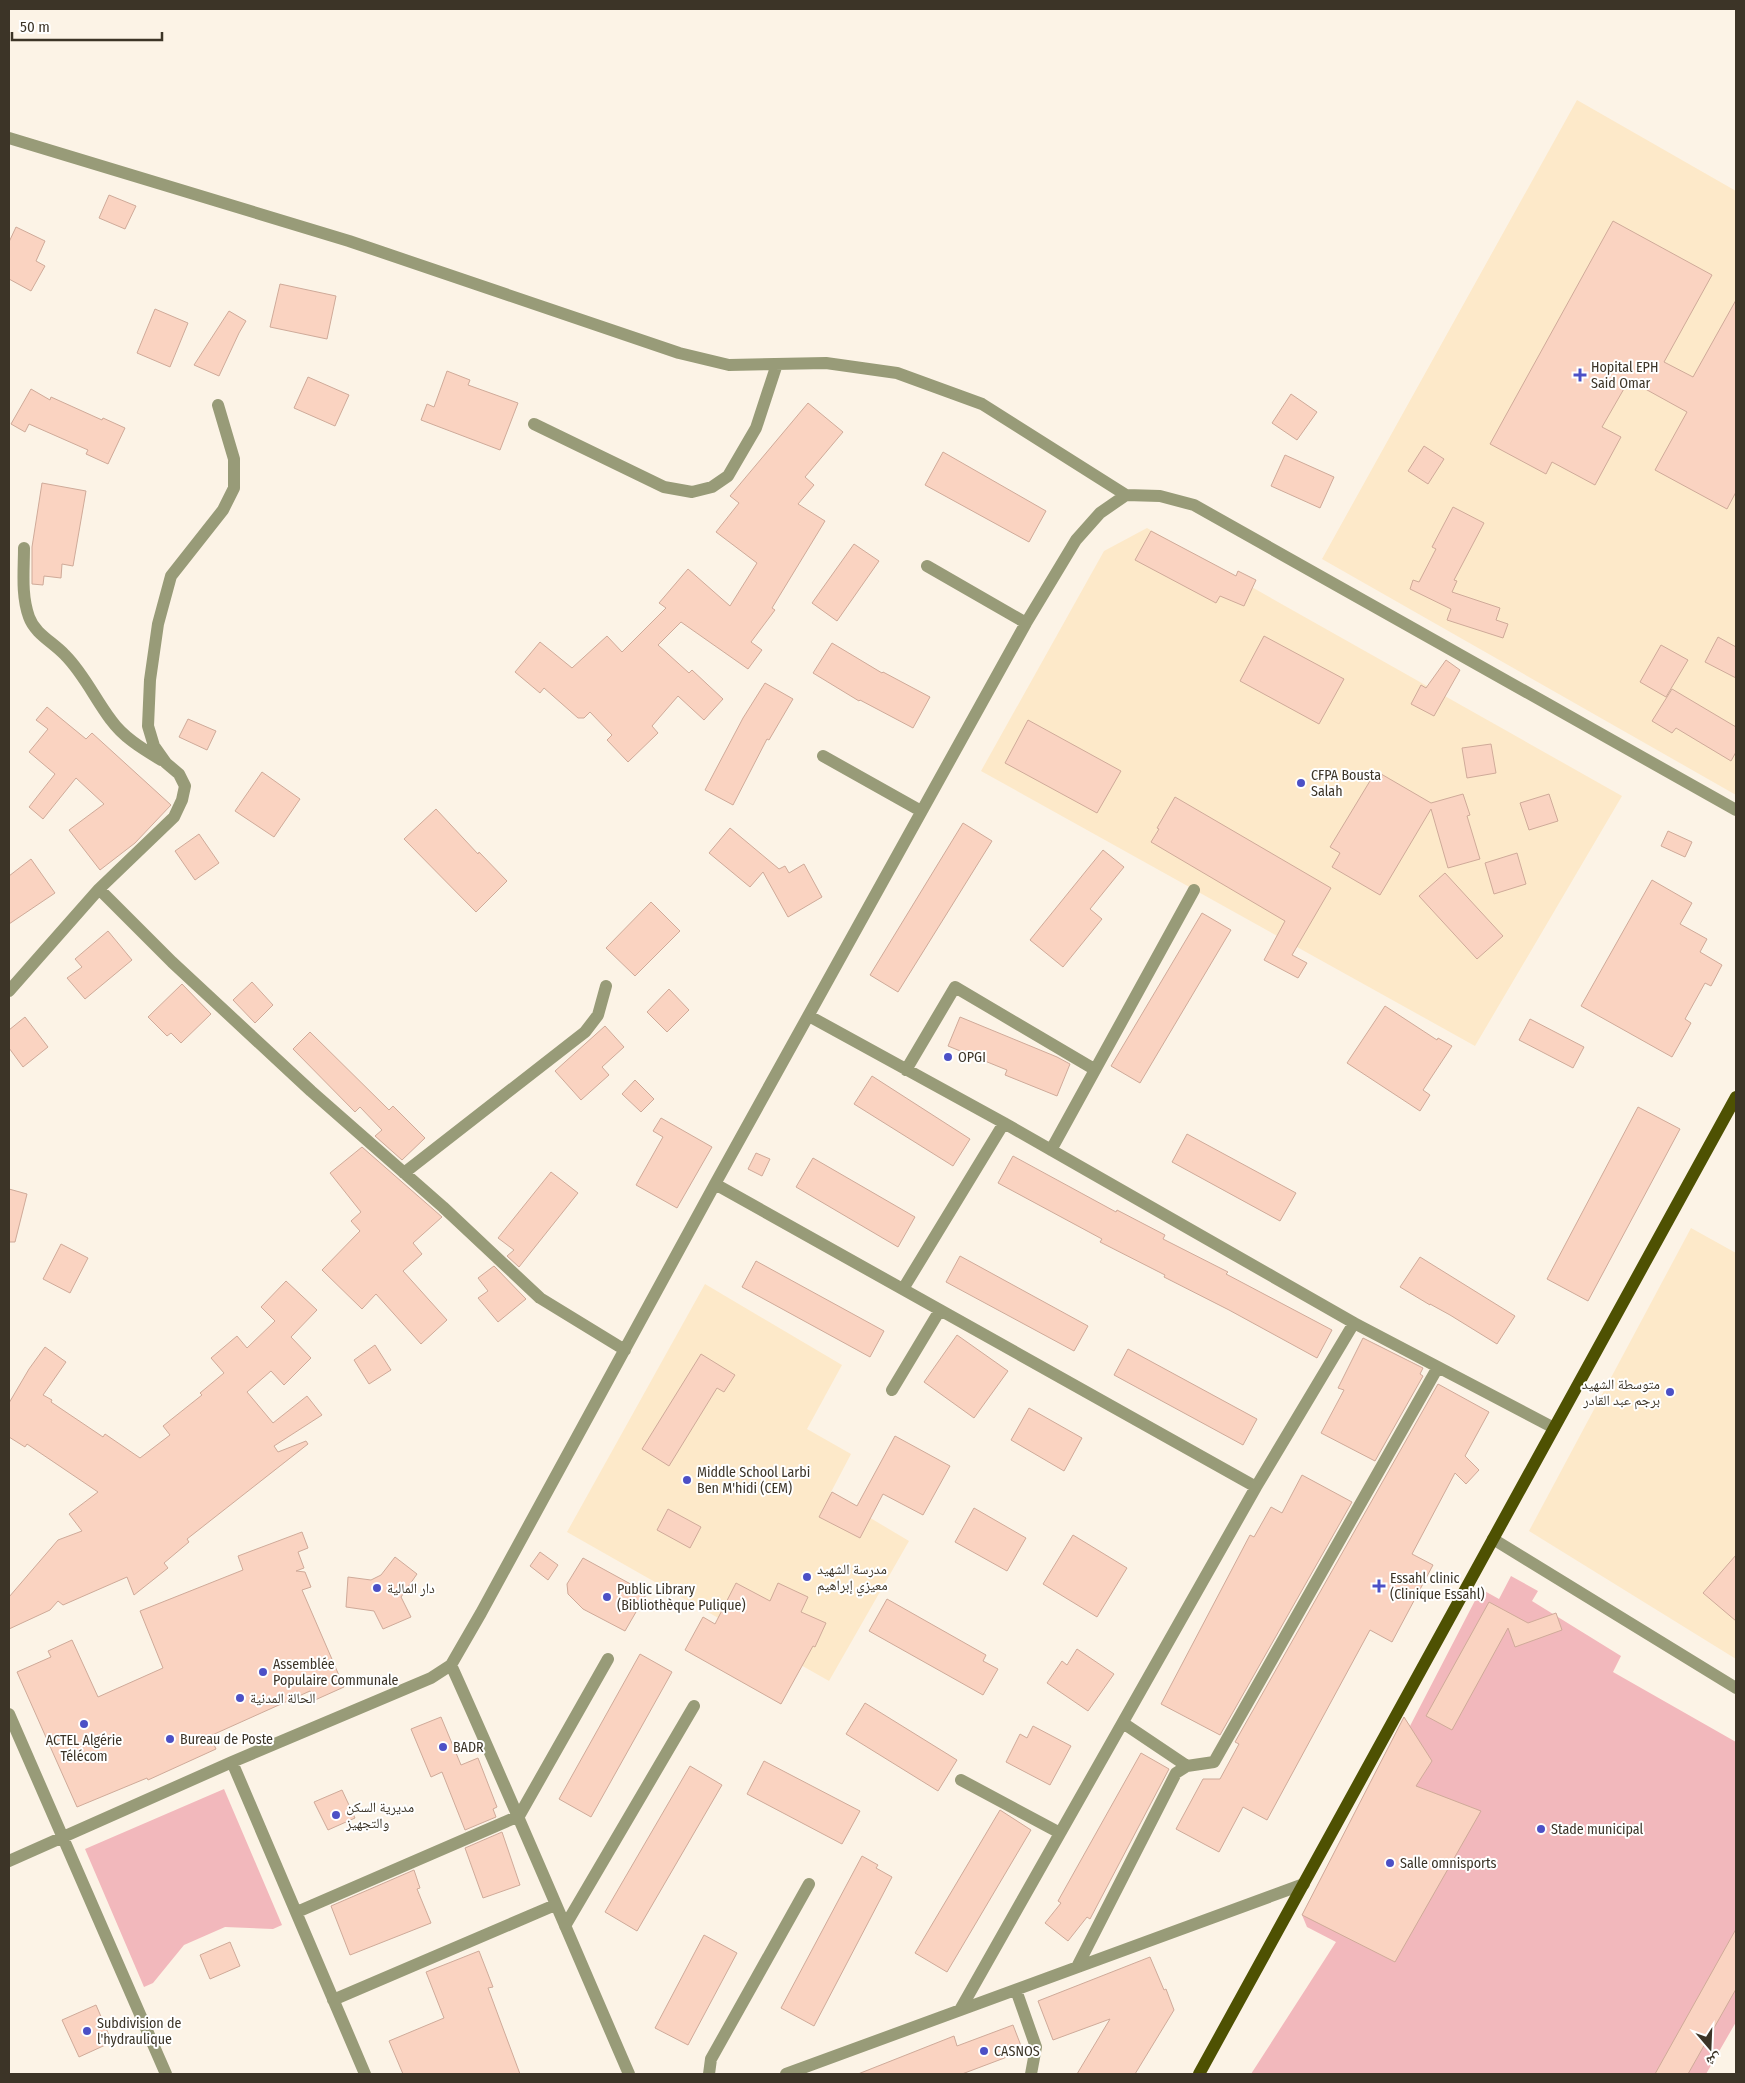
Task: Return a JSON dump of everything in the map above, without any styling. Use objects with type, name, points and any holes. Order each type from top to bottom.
[{"type":"main road","points":[[1199,2074],[1736,1097]]},
{"type":"street","points":[[9,138],[349,241],[679,353],[729,365],[826,363],[897,373],[982,404],[1126,495],[1160,496],[1194,505],[1736,810]]},
{"type":"street","points":[[534,424],[664,487],[692,492],[712,487],[728,476],[756,428],[777,364]]},
{"type":"street","points":[[166,763],[154,746],[148,726],[150,680],[158,624],[171,576],[223,510],[234,488],[234,459],[218,405]]},
{"type":"street","points":[[9,1860],[232,1762],[431,1678],[451,1665],[481,1614],[715,1184],[1026,623],[1076,540],[1100,513],[1126,495]]},
{"type":"street","points":[[9,991],[100,890],[174,818],[182,800],[185,786],[179,774],[166,763],[133,743],[112,722],[79,671],[64,653],[44,638],[29,618],[25,600],[24,548]]},
{"type":"street","points":[[927,566],[1026,623]]},
{"type":"street","points":[[823,756],[921,811]]},
{"type":"street","points":[[100,890],[172,962],[310,1091],[404,1173],[540,1298],[624,1350]]},
{"type":"street","points":[[1051,1150],[1194,890]]},
{"type":"street","points":[[404,1173],[585,1032],[598,1015],[606,986]]},
{"type":"street","points":[[906,1070],[955,987],[1094,1069]]},
{"type":"street","points":[[809,1016],[1004,1123],[1354,1323],[1554,1428]]},
{"type":"street","points":[[903,1289],[1004,1123]]},
{"type":"street","points":[[715,1184],[1256,1487]]},
{"type":"street","points":[[892,1390],[940,1310]]},
{"type":"street","points":[[960,2010],[1256,1487],[1354,1323]]},
{"type":"street","points":[[1076,1968],[1176,1773],[1187,1766],[1214,1762],[1438,1367]]},
{"type":"street","points":[[1493,1539],[1736,1688]]},
{"type":"street","points":[[297,1912],[519,1816],[608,1659]]},
{"type":"street","points":[[451,1665],[519,1816],[555,1905],[629,2074]]},
{"type":"street","points":[[565,1926],[694,1706]]},
{"type":"street","points":[[9,1714],[166,2074]]},
{"type":"street","points":[[1122,1723],[1187,1766]]},
{"type":"street","points":[[232,1762],[365,2074]]},
{"type":"street","points":[[961,1780],[1060,1834]]},
{"type":"street","points":[[708,2074],[711,2059],[809,1884]]},
{"type":"street","points":[[786,2074],[1304,1884]]},
{"type":"street","points":[[333,2000],[555,1905]]},
{"type":"street","points":[[1016,1990],[1036,2047],[1031,2074]]},
{"type":"shaded area","name":"Hopital EPH Said Omar","points":[[1577,100],[1736,191],[1736,795],[1322,559]]},
{"type":"shaded area","name":"CFPA Bousta Salah","points":[[1147,528],[1622,796],[1475,1046],[981,771],[1104,551]]},
{"type":"shaded area","name":"متوسطة الشهيد برجم عبد القادر","points":[[1691,1228],[1736,1253],[1736,1659],[1529,1531]]},
{"type":"shaded area","name":"Middle School Larbi Ben M'hidi (CEM)","points":[[705,1284],[842,1365],[807,1429],[851,1454],[830,1494],[909,1541],[829,1681],[567,1532]]},
{"type":"shaded area","name":"Stade municipal","points":[[1511,1576],[1538,1591],[1532,1601],[1621,1656],[1613,1672],[1736,1742],[1736,2022],[1706,2074],[1251,2074],[1336,1942],[1307,1927],[1302,1915],[1404,1717],[1410,1726],[1481,1589],[1499,1599]]},
{"type":"shaded area","points":[[224,1789],[282,1925],[273,1929],[225,1927],[184,1945],[153,1983],[144,1987],[85,1849]]},
{"type":"building","points":[[109,195],[136,206],[125,229],[99,218]]},
{"type":"building","points":[[1613,221],[1712,275],[1664,362],[1693,377],[1736,300],[1736,492],[1727,509],[1655,470],[1687,412],[1629,380],[1602,427],[1621,437],[1595,485],[1552,462],[1546,474],[1490,444]]},
{"type":"building","points":[[16,227],[45,241],[36,261],[45,266],[31,291],[9,279],[9,242]]},
{"type":"building","points":[[280,284],[336,296],[327,339],[270,327]]},
{"type":"building","points":[[155,309],[188,323],[170,367],[137,353]]},
{"type":"building","points":[[229,311],[246,321],[219,376],[194,365]]},
{"type":"building","points":[[447,371],[470,380],[468,385],[518,403],[500,450],[421,420],[427,404],[434,407]]},
{"type":"building","points":[[308,377],[349,395],[335,426],[294,408]]},
{"type":"building","points":[[31,389],[50,400],[51,397],[102,420],[103,418],[125,428],[108,464],[86,454],[88,450],[29,424],[25,432],[11,424]]},
{"type":"building","points":[[1291,394],[1317,412],[1297,440],[1272,423]]},
{"type":"building","points":[[808,403],[843,432],[805,477],[814,485],[798,504],[825,521],[772,608],[775,610],[751,642],[762,650],[748,669],[681,622],[658,645],[689,673],[692,670],[723,699],[704,720],[678,696],[652,726],[658,733],[628,762],[607,740],[612,735],[590,712],[584,718],[578,718],[544,688],[540,693],[515,672],[540,642],[572,668],[607,636],[622,652],[666,608],[659,603],[688,569],[730,606],[757,563],[716,532],[739,503],[730,496]]},
{"type":"building","points":[[1424,446],[1444,459],[1428,484],[1408,471]]},
{"type":"building","points":[[943,452],[1046,511],[1029,542],[925,485]]},
{"type":"building","points":[[1285,455],[1334,477],[1320,508],[1271,486]]},
{"type":"building","points":[[42,483],[86,491],[73,566],[62,564],[61,578],[44,576],[43,585],[32,584],[32,547]]},
{"type":"building","points":[[1453,507],[1484,523],[1454,580],[1457,581],[1452,592],[1500,608],[1496,620],[1508,624],[1503,638],[1447,620],[1451,609],[1410,589],[1413,580],[1419,582],[1436,549],[1432,547]]},
{"type":"building","points":[[1151,531],[1236,576],[1238,571],[1256,580],[1244,606],[1220,596],[1216,603],[1135,560]]},
{"type":"building","points":[[854,544],[879,561],[837,621],[812,603]]},
{"type":"building","points":[[1264,636],[1344,679],[1319,724],[1240,681]]},
{"type":"building","points":[[1718,637],[1736,647],[1736,678],[1705,662]]},
{"type":"building","points":[[832,643],[882,673],[930,697],[913,728],[859,701],[813,673]]},
{"type":"building","points":[[1661,645],[1688,660],[1666,697],[1640,682]]},
{"type":"building","points":[[1446,660],[1460,670],[1434,716],[1411,704],[1421,685],[1426,688]]},
{"type":"building","points":[[765,683],[793,699],[769,740],[767,739],[733,805],[705,790],[743,718]]},
{"type":"building","points":[[1672,689],[1736,727],[1736,752],[1731,761],[1676,728],[1672,733],[1652,721]]},
{"type":"building","points":[[47,707],[86,739],[92,733],[171,805],[135,843],[100,870],[69,830],[104,804],[76,778],[43,819],[29,807],[55,774],[29,752],[48,729],[36,720]]},
{"type":"building","points":[[188,719],[216,731],[207,750],[179,737]]},
{"type":"building","points":[[1028,720],[1121,771],[1097,813],[1005,763]]},
{"type":"building","points":[[1491,744],[1496,773],[1467,778],[1462,748]]},
{"type":"building","points":[[1376,771],[1431,803],[1463,794],[1470,815],[1467,816],[1480,859],[1448,868],[1431,809],[1380,895],[1332,867],[1340,853],[1330,847]]},
{"type":"building","points":[[262,772],[300,799],[274,837],[235,811]]},
{"type":"building","points":[[1549,794],[1558,821],[1529,830],[1520,803]]},
{"type":"building","points":[[1175,797],[1331,888],[1292,955],[1307,963],[1298,978],[1264,960],[1285,921],[1151,842]]},
{"type":"building","points":[[436,809],[478,854],[479,852],[507,881],[476,912],[404,839]]},
{"type":"building","points":[[963,823],[992,841],[898,992],[870,975]]},
{"type":"building","points":[[730,828],[779,869],[785,866],[789,873],[804,864],[822,897],[788,917],[763,872],[750,887],[709,853]]},
{"type":"building","points":[[1668,831],[1692,842],[1685,857],[1661,846]]},
{"type":"building","points":[[199,834],[219,863],[195,880],[175,851]]},
{"type":"building","points":[[1103,850],[1124,867],[1090,909],[1102,919],[1063,967],[1030,940]]},
{"type":"building","points":[[1517,853],[1526,884],[1494,894],[1485,863]]},
{"type":"building","points":[[31,859],[55,893],[9,924],[9,876]]},
{"type":"building","points":[[1445,873],[1503,936],[1477,959],[1419,896]]},
{"type":"building","points":[[1652,880],[1692,903],[1680,924],[1707,939],[1700,952],[1722,965],[1711,986],[1705,983],[1685,1019],[1691,1023],[1672,1057],[1581,1006]]},
{"type":"building","points":[[651,902],[680,931],[635,976],[606,948]]},
{"type":"building","points":[[1202,913],[1231,930],[1140,1083],[1111,1066]]},
{"type":"building","points":[[108,931],[132,960],[85,999],[67,978],[82,967],[75,959]]},
{"type":"building","points":[[252,982],[273,1005],[255,1023],[233,1000]]},
{"type":"building","points":[[182,984],[211,1014],[181,1043],[171,1033],[167,1036],[148,1017]]},
{"type":"building","points":[[669,989],[689,1010],[667,1032],[647,1012]]},
{"type":"building","points":[[1385,1006],[1437,1040],[1438,1038],[1452,1046],[1423,1090],[1430,1095],[1420,1111],[1347,1063]]},
{"type":"building","points":[[25,1017],[48,1047],[23,1067],[9,1048],[9,1030]]},
{"type":"building","points":[[960,1017],[1070,1064],[1057,1096],[1005,1075],[1007,1070],[948,1046]]},
{"type":"building","points":[[1530,1019],[1584,1047],[1573,1068],[1519,1040]]},
{"type":"building","points":[[605,1026],[624,1047],[602,1067],[609,1075],[581,1100],[555,1071]]},
{"type":"building","points":[[310,1032],[389,1110],[393,1106],[425,1138],[402,1160],[375,1136],[382,1130],[360,1107],[355,1112],[293,1049]]},
{"type":"building","points":[[872,1076],[970,1139],[953,1166],[854,1104]]},
{"type":"building","points":[[635,1080],[654,1099],[641,1112],[622,1094]]},
{"type":"building","points":[[1638,1107],[1680,1129],[1588,1301],[1547,1279]]},
{"type":"building","points":[[661,1118],[712,1147],[677,1208],[636,1185],[663,1137],[653,1131]]},
{"type":"building","points":[[1187,1134],[1296,1193],[1280,1221],[1172,1162]]},
{"type":"building","points":[[362,1147],[442,1217],[413,1243],[422,1254],[403,1271],[447,1320],[421,1344],[376,1294],[362,1309],[322,1270],[360,1231],[351,1221],[361,1212],[330,1173]]},
{"type":"building","points":[[756,1153],[770,1159],[762,1176],[748,1169]]},
{"type":"building","points":[[1013,1156],[1116,1212],[1117,1210],[1165,1235],[1163,1239],[1228,1272],[1226,1274],[1332,1330],[1317,1358],[1164,1277],[1165,1275],[1100,1242],[1102,1239],[998,1183]]},
{"type":"building","points":[[813,1158],[915,1217],[898,1247],[796,1187]]},
{"type":"building","points":[[551,1172],[578,1193],[519,1267],[507,1256],[514,1250],[498,1238]]},
{"type":"building","points":[[9,1189],[27,1194],[15,1242],[9,1242]]},
{"type":"building","points":[[61,1244],[88,1258],[70,1293],[43,1279]]},
{"type":"building","points":[[960,1256],[1088,1326],[1074,1351],[946,1282]]},
{"type":"building","points":[[1420,1257],[1515,1316],[1497,1344],[1400,1287]]},
{"type":"building","points":[[756,1261],[884,1331],[870,1357],[742,1287]]},
{"type":"building","points":[[494,1266],[526,1299],[498,1322],[478,1298],[488,1291],[478,1278]]},
{"type":"building","points":[[286,1281],[317,1310],[291,1337],[311,1358],[284,1385],[271,1371],[247,1392],[273,1423],[307,1396],[322,1415],[274,1446],[278,1452],[306,1441],[308,1444],[187,1539],[189,1542],[164,1563],[168,1568],[134,1595],[127,1577],[63,1605],[58,1601],[50,1610],[9,1629],[9,1597],[58,1540],[82,1531],[69,1514],[98,1492],[27,1444],[25,1447],[9,1437],[9,1403],[29,1369],[45,1347],[66,1362],[43,1395],[103,1437],[105,1434],[140,1458],[170,1435],[163,1426],[202,1395],[200,1393],[224,1373],[211,1358],[237,1336],[247,1348],[275,1321],[261,1307]]},
{"type":"building","points":[[957,1335],[1008,1371],[974,1418],[924,1382]]},
{"type":"building","points":[[1363,1338],[1423,1368],[1420,1374],[1423,1376],[1375,1461],[1321,1433],[1344,1390],[1338,1388]]},
{"type":"building","points":[[375,1345],[391,1370],[369,1384],[354,1360]]},
{"type":"building","points":[[1128,1349],[1257,1419],[1243,1445],[1114,1375]]},
{"type":"building","points":[[701,1354],[735,1375],[724,1392],[717,1388],[669,1466],[642,1449]]},
{"type":"building","points":[[1438,1384],[1489,1412],[1465,1456],[1479,1470],[1466,1484],[1455,1473],[1412,1554],[1433,1565],[1392,1642],[1370,1630],[1267,1820],[1243,1807],[1219,1852],[1176,1829],[1203,1779],[1220,1779],[1239,1744],[1235,1742]]},
{"type":"building","points":[[1029,1408],[1082,1438],[1064,1471],[1011,1440]]},
{"type":"building","points":[[895,1436],[950,1466],[923,1515],[883,1494],[860,1538],[819,1517],[832,1492],[857,1506]]},
{"type":"building","points":[[1302,1475],[1352,1502],[1220,1735],[1161,1704],[1250,1535],[1254,1537],[1271,1507],[1282,1513]]},
{"type":"building","points":[[974,1508],[1026,1538],[1007,1571],[955,1542]]},
{"type":"building","points":[[668,1509],[701,1527],[690,1548],[657,1530]]},
{"type":"building","points":[[302,1532],[308,1548],[298,1552],[304,1568],[296,1571],[305,1572],[311,1587],[302,1590],[344,1687],[315,1700],[310,1691],[210,1736],[216,1749],[148,1780],[147,1778],[77,1807],[17,1672],[51,1657],[48,1651],[72,1640],[98,1697],[163,1668],[140,1611],[243,1570],[238,1556]]},
{"type":"building","points":[[1073,1535],[1127,1568],[1097,1617],[1043,1584]]},
{"type":"building","points":[[540,1552],[558,1565],[548,1580],[530,1566]]},
{"type":"building","points":[[1736,1555],[1736,1621],[1703,1593]]},
{"type":"building","name":"دار المالية","points":[[395,1557],[417,1574],[401,1597],[411,1617],[383,1629],[374,1611],[346,1607],[348,1577],[371,1580],[381,1575]]},
{"type":"building","name":"Public Library (Bibliothèque Pulique)","points":[[583,1558],[647,1593],[625,1631],[583,1609],[568,1594],[567,1584]]},
{"type":"building","points":[[736,1583],[770,1601],[778,1583],[808,1597],[801,1612],[826,1623],[815,1647],[813,1646],[781,1704],[685,1650],[703,1617],[715,1624]]},
{"type":"building","points":[[887,1599],[986,1655],[983,1661],[998,1669],[983,1695],[869,1631]]},
{"type":"building","points":[[1489,1602],[1528,1623],[1556,1613],[1562,1630],[1515,1647],[1508,1628],[1452,1730],[1426,1716]]},
{"type":"building","points":[[1077,1649],[1114,1674],[1088,1711],[1047,1683],[1062,1661],[1067,1665]]},
{"type":"building","points":[[640,1654],[672,1672],[591,1817],[559,1799]]},
{"type":"building","points":[[865,1703],[957,1760],[938,1791],[846,1734]]},
{"type":"building","points":[[441,1717],[461,1765],[478,1758],[497,1807],[493,1809],[496,1817],[465,1830],[442,1772],[431,1777],[411,1729]]},
{"type":"building","name":"Salle omnisports","points":[[1404,1717],[1432,1761],[1416,1786],[1481,1811],[1395,1962],[1302,1915]]},
{"type":"building","points":[[1033,1726],[1071,1746],[1050,1785],[1006,1762],[1020,1734],[1027,1738]]},
{"type":"building","points":[[1141,1753],[1169,1769],[1090,1919],[1087,1917],[1068,1941],[1045,1923],[1061,1903],[1058,1901]]},
{"type":"building","points":[[764,1761],[860,1811],[842,1844],[747,1794]]},
{"type":"building","points":[[690,1766],[722,1785],[637,1931],[605,1912]]},
{"type":"building","name":"مديرية السكن والتجهيز","points":[[342,1790],[355,1818],[328,1830],[314,1802]]},
{"type":"building","points":[[1000,1810],[1031,1830],[947,1972],[915,1953]]},
{"type":"building","points":[[502,1832],[520,1885],[483,1898],[465,1848]]},
{"type":"building","points":[[862,1856],[878,1865],[876,1868],[892,1877],[814,2026],[781,2008]]},
{"type":"building","points":[[414,1870],[420,1888],[417,1889],[431,1923],[350,1955],[331,1906]]},
{"type":"building","points":[[1736,1929],[1736,1989],[1688,2074],[1655,2074]]},
{"type":"building","points":[[704,1935],[737,1953],[688,2045],[655,2028]]},
{"type":"building","points":[[230,1942],[240,1966],[210,1979],[200,1955]]},
{"type":"building","points":[[479,1951],[493,1987],[488,1988],[520,2074],[403,2074],[389,2041],[444,2018],[426,1972]]},
{"type":"building","points":[[1150,1957],[1174,2010],[1135,2074],[1077,2074],[1110,2019],[1053,2040],[1038,2001]]},
{"type":"building","name":"Subdivision de l'hydraulique","points":[[96,2005],[112,2042],[79,2057],[62,2020]]},
{"type":"building","points":[[1013,2025],[1023,2051],[962,2074],[858,2074],[954,2036],[957,2046]]},
{"type":"place","name":"Hopital EPH Said Omar","points":[[1580,375]]},
{"type":"place","name":"CFPA Bousta Salah","points":[[1301,783]]},
{"type":"place","name":"OPGI","points":[[948,1057]]},
{"type":"place","name":"متوسطة الشهيد برجم عبد القادر","points":[[1670,1392]]},
{"type":"place","name":"Middle School Larbi Ben M'hidi (CEM)","points":[[687,1480]]},
{"type":"place","name":"مدرسة الشهيد معيزي إبراهيم","points":[[807,1577]]},
{"type":"place","name":"Essahl clinic (Clinique Essahl)","points":[[1379,1586]]},
{"type":"place","name":"دار المالية","points":[[377,1588]]},
{"type":"place","name":"Public Library (Bibliothèque Pulique)","points":[[607,1597]]},
{"type":"place","name":"Assemblée Populaire Communale","points":[[263,1672]]},
{"type":"place","name":"الحالة المدنية","points":[[240,1698]]},
{"type":"place","name":"ACTEL Algérie Télécom","points":[[84,1724]]},
{"type":"place","name":"Bureau de Poste","points":[[170,1739]]},
{"type":"place","name":"BADR","points":[[443,1747]]},
{"type":"place","name":"مديرية السكن والتجهيز","points":[[336,1815]]},
{"type":"place","name":"Stade municipal","points":[[1541,1829]]},
{"type":"place","name":"Salle omnisports","points":[[1390,1863]]},
{"type":"place","name":"Subdivision de l'hydraulique","points":[[87,2031]]},
{"type":"place","name":"CASNOS","points":[[984,2051]]}]
